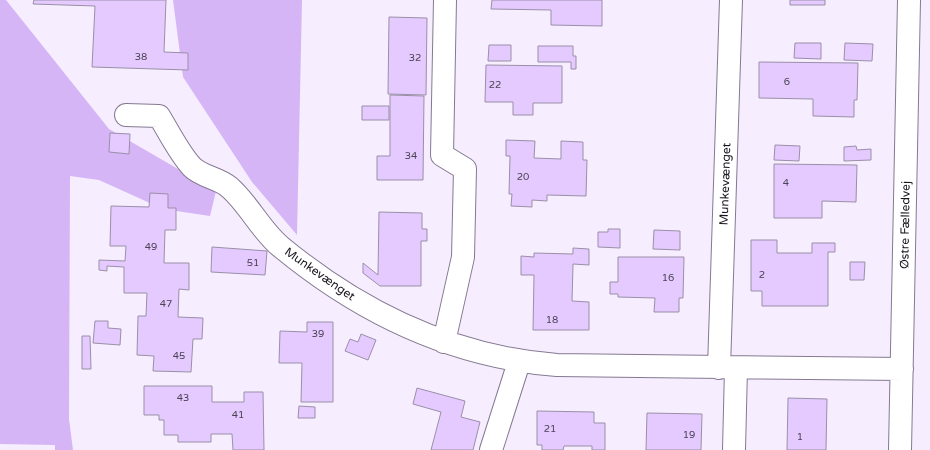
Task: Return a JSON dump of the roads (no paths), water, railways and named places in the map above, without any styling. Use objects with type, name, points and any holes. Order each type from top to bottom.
[{"type":"street","points":[[444,342],[460,276],[465,239],[465,169],[442,155],[445,0]]},
{"type":"street","name":"Munkevænget","points":[[731,0],[728,368],[734,450]]},
{"type":"street","name":"Østre Fælledvej","points":[[900,450],[909,0]]},
{"type":"street","name":"Munkevænget","points":[[126,115],[159,116],[193,168],[228,186],[280,246],[350,297],[394,322],[444,342],[519,362],[728,368],[902,370]]},
{"type":"street","points":[[491,450],[519,362]]}]
